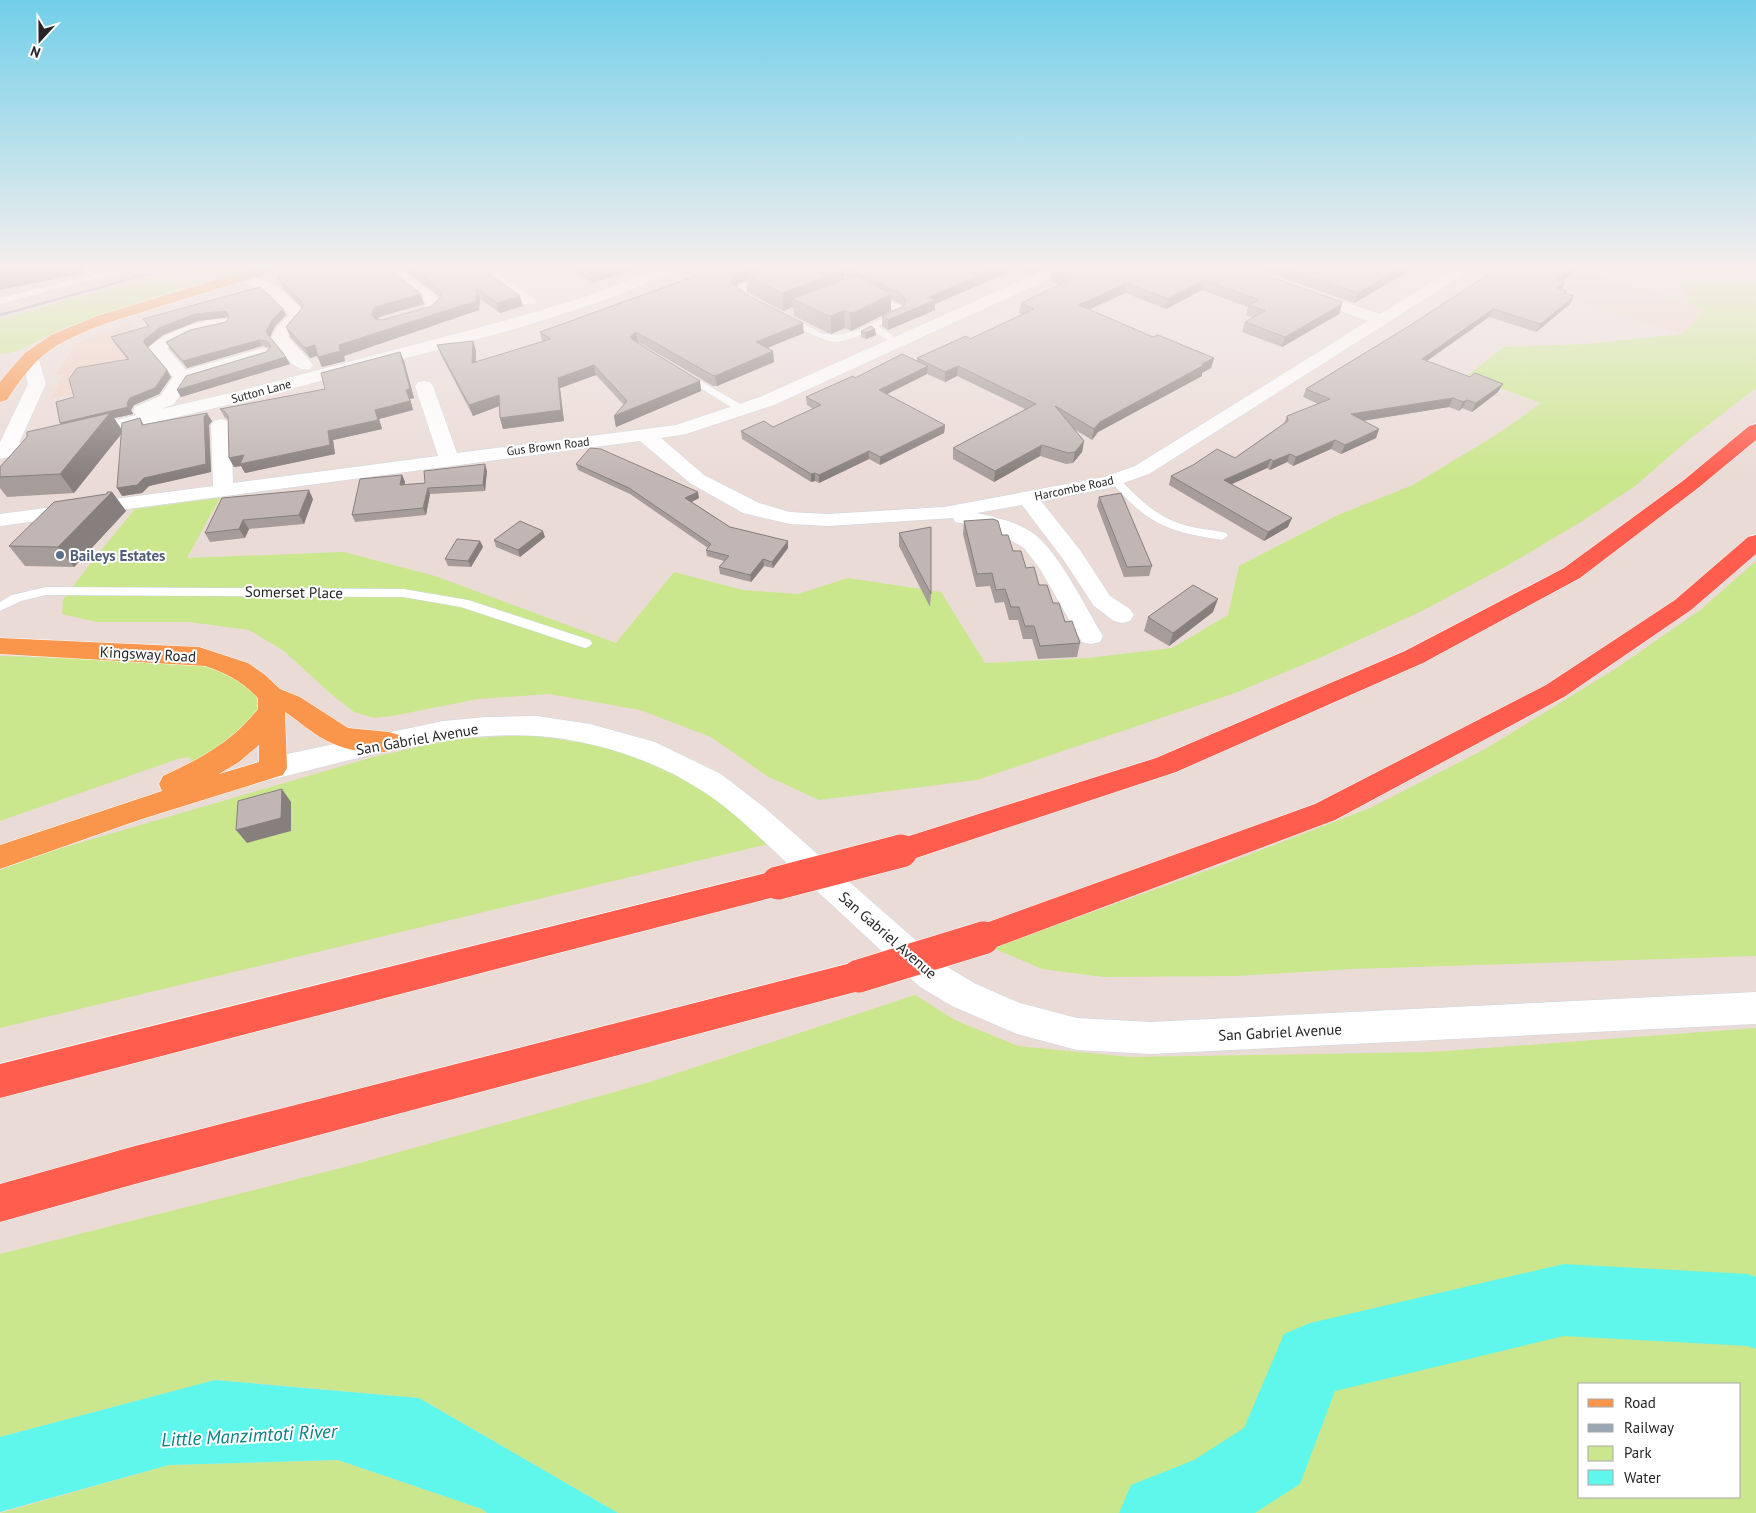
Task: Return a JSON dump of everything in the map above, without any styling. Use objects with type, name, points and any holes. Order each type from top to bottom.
[{"type":"highway","points":[[0,1081],[900,851],[1166,764],[1414,657],[1572,573],[1691,484],[1756,430]]},
{"type":"highway","points":[[0,1203],[135,1165],[860,976],[983,938],[1325,812],[1555,691],[1683,605],[1756,542]]},
{"type":"main road","points":[[0,396],[12,376],[31,357],[65,337]]},
{"type":"main road","name":"Kingsway Road","points":[[0,646],[199,656],[228,663],[243,670],[256,680],[272,702]]},
{"type":"main road","points":[[272,702],[292,702],[319,724],[340,736],[356,740],[389,742]]},
{"type":"main road","points":[[0,857],[133,811],[273,768],[272,702]]},
{"type":"main road","points":[[133,811],[158,792],[223,761],[236,752],[248,741],[272,702]]},
{"type":"street","points":[[176,337],[161,344],[158,348],[182,376]]},
{"type":"street","points":[[279,337],[304,365]]},
{"type":"street","name":"Sutton Lane","points":[[2,453],[242,396],[466,337]]},
{"type":"street","name":"Gus Brown Road","points":[[0,520],[449,459],[680,430],[767,401],[908,337]]},
{"type":"street","name":"Harcombe Road","points":[[644,435],[697,479],[752,508],[790,518],[828,520],[944,514],[1115,480],[1142,470],[1355,337]]},
{"type":"street","points":[[15,432],[43,427],[53,431],[62,431],[150,409],[167,400],[182,376],[262,353]]},
{"type":"street","points":[[2,453],[15,432],[37,384],[31,357]]},
{"type":"street","points":[[424,386],[449,459]]},
{"type":"street","points":[[221,425],[223,489]]},
{"type":"street","points":[[1027,497],[1072,555],[1102,601],[1122,615]]},
{"type":"street","points":[[944,514],[998,524],[1032,543],[1050,567],[1091,636]]},
{"type":"street","name":"San Gabriel Avenue","points":[[273,768],[443,731],[486,727],[537,726],[590,734],[645,750],[711,782],[755,816],[932,976],[964,995],[1017,1018],[1077,1034],[1151,1038],[1756,1008]]},
{"type":"lane","points":[[824,337],[834,339],[849,337]]},
{"type":"lane","points":[[888,337],[897,342]]},
{"type":"lane","points":[[678,371],[743,410]]},
{"type":"lane","points":[[1115,480],[1156,519],[1192,531],[1222,536]]},
{"type":"lane","name":"Somerset Place","points":[[0,608],[17,598],[46,591],[403,594],[463,603],[585,643]]},
{"type":"shaded area","points":[[95,337],[142,337],[172,372],[165,378],[51,398],[64,374],[55,375],[75,344]]},
{"type":"green space","points":[[0,337],[46,337],[18,350],[0,354]]},
{"type":"green space","points":[[1657,337],[1756,337],[1756,388],[1686,442],[1635,486],[1584,520],[1505,567],[1422,611],[1326,655],[1235,693],[977,780],[819,800],[767,776],[711,737],[640,710],[549,694],[478,699],[374,718],[354,712],[331,694],[284,651],[249,630],[189,622],[97,622],[62,614],[63,600],[135,509],[220,498],[187,558],[344,552],[435,576],[616,643],[674,572],[743,590],[798,594],[848,578],[941,592],[985,663],[1088,658],[1172,648],[1228,615],[1239,566],[1338,515],[1413,485],[1496,435],[1541,403],[1467,376],[1504,347],[1585,344]]},
{"type":"green space","points":[[1756,561],[1756,956],[1352,969],[1237,976],[1103,977],[1042,969],[993,948],[1225,864],[1370,808],[1487,748],[1615,669],[1699,611]]},
{"type":"green space","points":[[0,656],[169,661],[231,671],[261,696],[261,711],[225,749],[191,762],[189,757],[178,759],[0,821]]},
{"type":"green space","points":[[529,735],[597,745],[665,768],[707,793],[772,843],[0,1028],[0,870],[55,850],[373,757],[455,739]]},
{"type":"green space","points":[[915,995],[955,1020],[1018,1046],[1130,1057],[1431,1052],[1756,1028],[1756,1513],[618,1513],[419,1398],[216,1380],[0,1437],[0,1254],[349,1166],[650,1082]]},
{"type":"green space","points":[[338,1460],[482,1509],[487,1513],[0,1513],[169,1465]]},
{"type":"water","name":"Little Manzimtoti River","points":[[215,1380],[419,1398],[618,1513],[487,1513],[482,1509],[338,1460],[169,1465],[0,1512],[0,1437]]},
{"type":"building","points":[[111,337],[148,337],[144,340],[144,343],[167,370],[155,388],[130,398],[127,403],[128,407],[60,423],[56,402],[74,397],[69,379],[77,368],[129,359]]},
{"type":"building","points":[[177,337],[270,337],[286,357],[177,390],[186,376],[266,352],[271,346],[266,341],[259,340],[183,361],[166,342]]},
{"type":"building","points":[[295,337],[365,337],[339,345],[340,351],[318,357],[315,345],[305,348]]},
{"type":"building","points":[[547,337],[630,337],[700,381],[614,416],[627,401],[594,365],[558,378],[561,410],[500,418],[499,395],[469,405],[437,345],[473,341],[472,363],[551,339]]},
{"type":"building","points":[[644,337],[769,337],[756,342],[773,351],[715,376]]},
{"type":"building","points":[[965,337],[970,339],[975,337],[1162,337],[1214,358],[1100,422],[1094,429],[1055,406],[1084,441],[1075,452],[1068,453],[1042,445],[995,471],[953,448],[1036,404],[958,366],[945,372],[917,358]]},
{"type":"building","points":[[1392,337],[1454,337],[1422,359],[1470,377],[1475,373],[1503,384],[1476,403],[1467,400],[1463,402],[1453,398],[1351,414],[1379,429],[1345,445],[1335,440],[1296,457],[1290,454],[1273,461],[1271,459],[1224,480],[1292,518],[1268,532],[1171,476],[1193,465],[1217,449],[1235,458],[1288,421],[1287,416],[1330,399],[1306,389]]},
{"type":"building","points":[[400,352],[410,389],[406,390],[410,401],[375,410],[378,420],[328,431],[330,445],[240,464],[244,455],[229,458],[228,416],[220,409],[325,389],[321,373]]},
{"type":"building","points":[[902,354],[928,366],[879,390],[945,425],[880,457],[869,451],[819,475],[811,474],[741,431],[764,421],[773,427],[821,405],[806,397],[853,376],[855,378]]},
{"type":"building","points":[[110,413],[60,474],[0,477],[0,467],[27,437],[27,432]]},
{"type":"building","points":[[207,413],[204,417],[206,464],[144,478],[137,485],[117,488],[122,423],[140,418],[142,425]]},
{"type":"building","points":[[590,448],[601,449],[698,492],[685,498],[730,527],[788,541],[772,562],[763,559],[750,575],[719,567],[729,556],[706,550],[711,544],[629,488],[576,464]]},
{"type":"building","points":[[485,464],[483,485],[428,488],[423,508],[352,515],[360,479],[402,475],[400,485],[425,483],[424,471]]},
{"type":"building","points":[[309,490],[299,515],[243,520],[239,529],[205,533],[222,498]]},
{"type":"building","points":[[107,492],[112,492],[58,547],[9,546],[54,502],[107,494]]},
{"type":"building","points":[[1121,493],[1152,566],[1127,567],[1099,497]]},
{"type":"building","points":[[993,519],[998,521],[1002,535],[1008,535],[1013,551],[1021,551],[1026,568],[1034,567],[1039,585],[1047,585],[1053,603],[1059,603],[1065,622],[1072,621],[1080,643],[1040,646],[1034,626],[1025,626],[1019,607],[1011,607],[1005,589],[996,590],[992,573],[977,574],[964,521]]},
{"type":"building","points":[[520,521],[543,531],[518,550],[494,540]]},
{"type":"building","points":[[931,527],[931,594],[899,533]]},
{"type":"building","points":[[457,539],[480,541],[468,561],[445,559]]},
{"type":"building","points":[[1193,585],[1218,599],[1173,633],[1148,617]]},
{"type":"building","points":[[282,789],[281,818],[236,830],[238,801]]},
{"type":"waterway","points":[[1159,1513],[1216,1492],[1272,1456],[1310,1360],[1564,1300],[1748,1310],[1756,1313]]},
{"type":"place","name":"Baileys Estates","points":[[60,555]]}]
